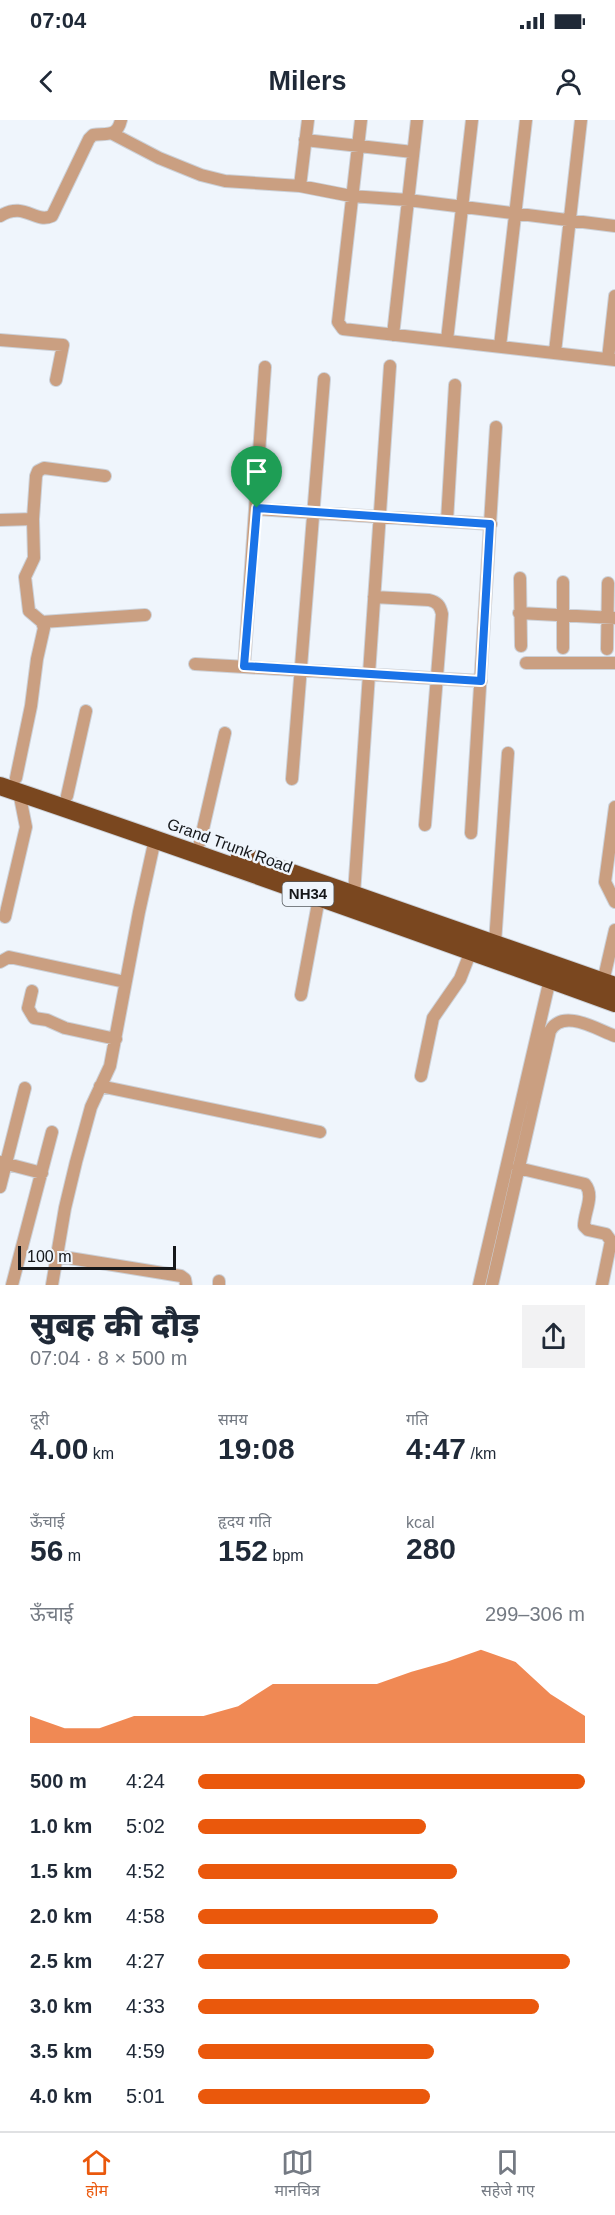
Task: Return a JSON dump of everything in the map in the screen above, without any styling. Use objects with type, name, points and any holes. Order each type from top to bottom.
[{"type":"highway","name":"Grand Trunk Road","points":[[9,782],[67,796],[609,984]]},
{"type":"highway","name":"Grand Trunk Road","points":[[9,782],[155,839],[615,1003]]},
{"type":"street","points":[[113,134],[118,130],[121,120]]},
{"type":"street","points":[[300,186],[308,120]]},
{"type":"street","points":[[361,120],[338,322],[343,329],[611,359],[615,296]]},
{"type":"street","points":[[393,335],[417,120]]},
{"type":"street","points":[[447,340],[472,120]]},
{"type":"street","points":[[500,346],[517,215],[526,120]]},
{"type":"street","points":[[555,352],[581,120]]},
{"type":"street","points":[[0,216],[15,210],[44,218],[52,216],[89,139],[93,135],[113,134],[159,158],[209,177],[249,184],[300,186],[351,196],[408,200],[615,226]]},
{"type":"street","points":[[305,140],[413,152]]},
{"type":"street","points":[[0,340],[63,345],[56,380]]},
{"type":"street","points":[[354,894],[390,366]]},
{"type":"street","points":[[244,666],[257,508],[265,367]]},
{"type":"street","points":[[292,779],[324,379]]},
{"type":"street","points":[[447,521],[455,385]]},
{"type":"street","points":[[471,833],[496,427]]},
{"type":"street","points":[[5,916],[26,828],[9,782],[31,706],[37,659],[44,628],[42,622],[29,611],[25,583],[26,573],[34,558],[33,519],[38,471],[44,468],[105,476]]},
{"type":"street","points":[[257,508],[490,524]]},
{"type":"street","points":[[0,519],[33,519]]},
{"type":"street","points":[[520,578],[521,646]]},
{"type":"street","points":[[563,582],[563,648]]},
{"type":"street","points":[[607,649],[612,618],[608,583]]},
{"type":"street","points":[[374,597],[429,600],[441,607],[425,825]]},
{"type":"street","points":[[519,613],[612,618]]},
{"type":"street","points":[[42,622],[145,615]]},
{"type":"street","points":[[526,663],[615,663]]},
{"type":"street","points":[[195,664],[481,681]]},
{"type":"street","points":[[67,796],[86,711]]},
{"type":"street","points":[[200,842],[225,733]]},
{"type":"street","points":[[495,943],[508,753]]},
{"type":"street","points":[[615,807],[605,882],[615,902]]},
{"type":"street","points":[[52,1285],[76,1162],[91,1107],[110,1066],[155,839]]},
{"type":"street","points":[[301,995],[319,898]]},
{"type":"street","points":[[609,984],[615,930]]},
{"type":"street","points":[[421,1076],[433,1017],[460,979],[471,951]]},
{"type":"street","points":[[0,962],[9,957],[125,982]]},
{"type":"street","points":[[479,1285],[550,980]]},
{"type":"street","points":[[32,991],[28,1012],[34,1018],[65,1028],[116,1039]]},
{"type":"street","points":[[492,1285],[550,1031],[555,1023],[571,1020],[615,1036]]},
{"type":"street","points":[[100,1086],[320,1132]]},
{"type":"street","points":[[0,1187],[3,1163],[25,1088]]},
{"type":"street","points":[[12,1285],[52,1132]]},
{"type":"street","points":[[3,1163],[42,1173]]},
{"type":"street","points":[[518,1168],[585,1184],[588,1188],[590,1194],[584,1226],[588,1230],[606,1234],[611,1241],[602,1285]]},
{"type":"street","points":[[57,1256],[181,1276],[185,1279],[186,1285]]},
{"type":"street","points":[[0,1283],[4,1285]]},
{"type":"route","points":[[257,508],[490,524],[481,681],[244,666],[257,508]]}]
